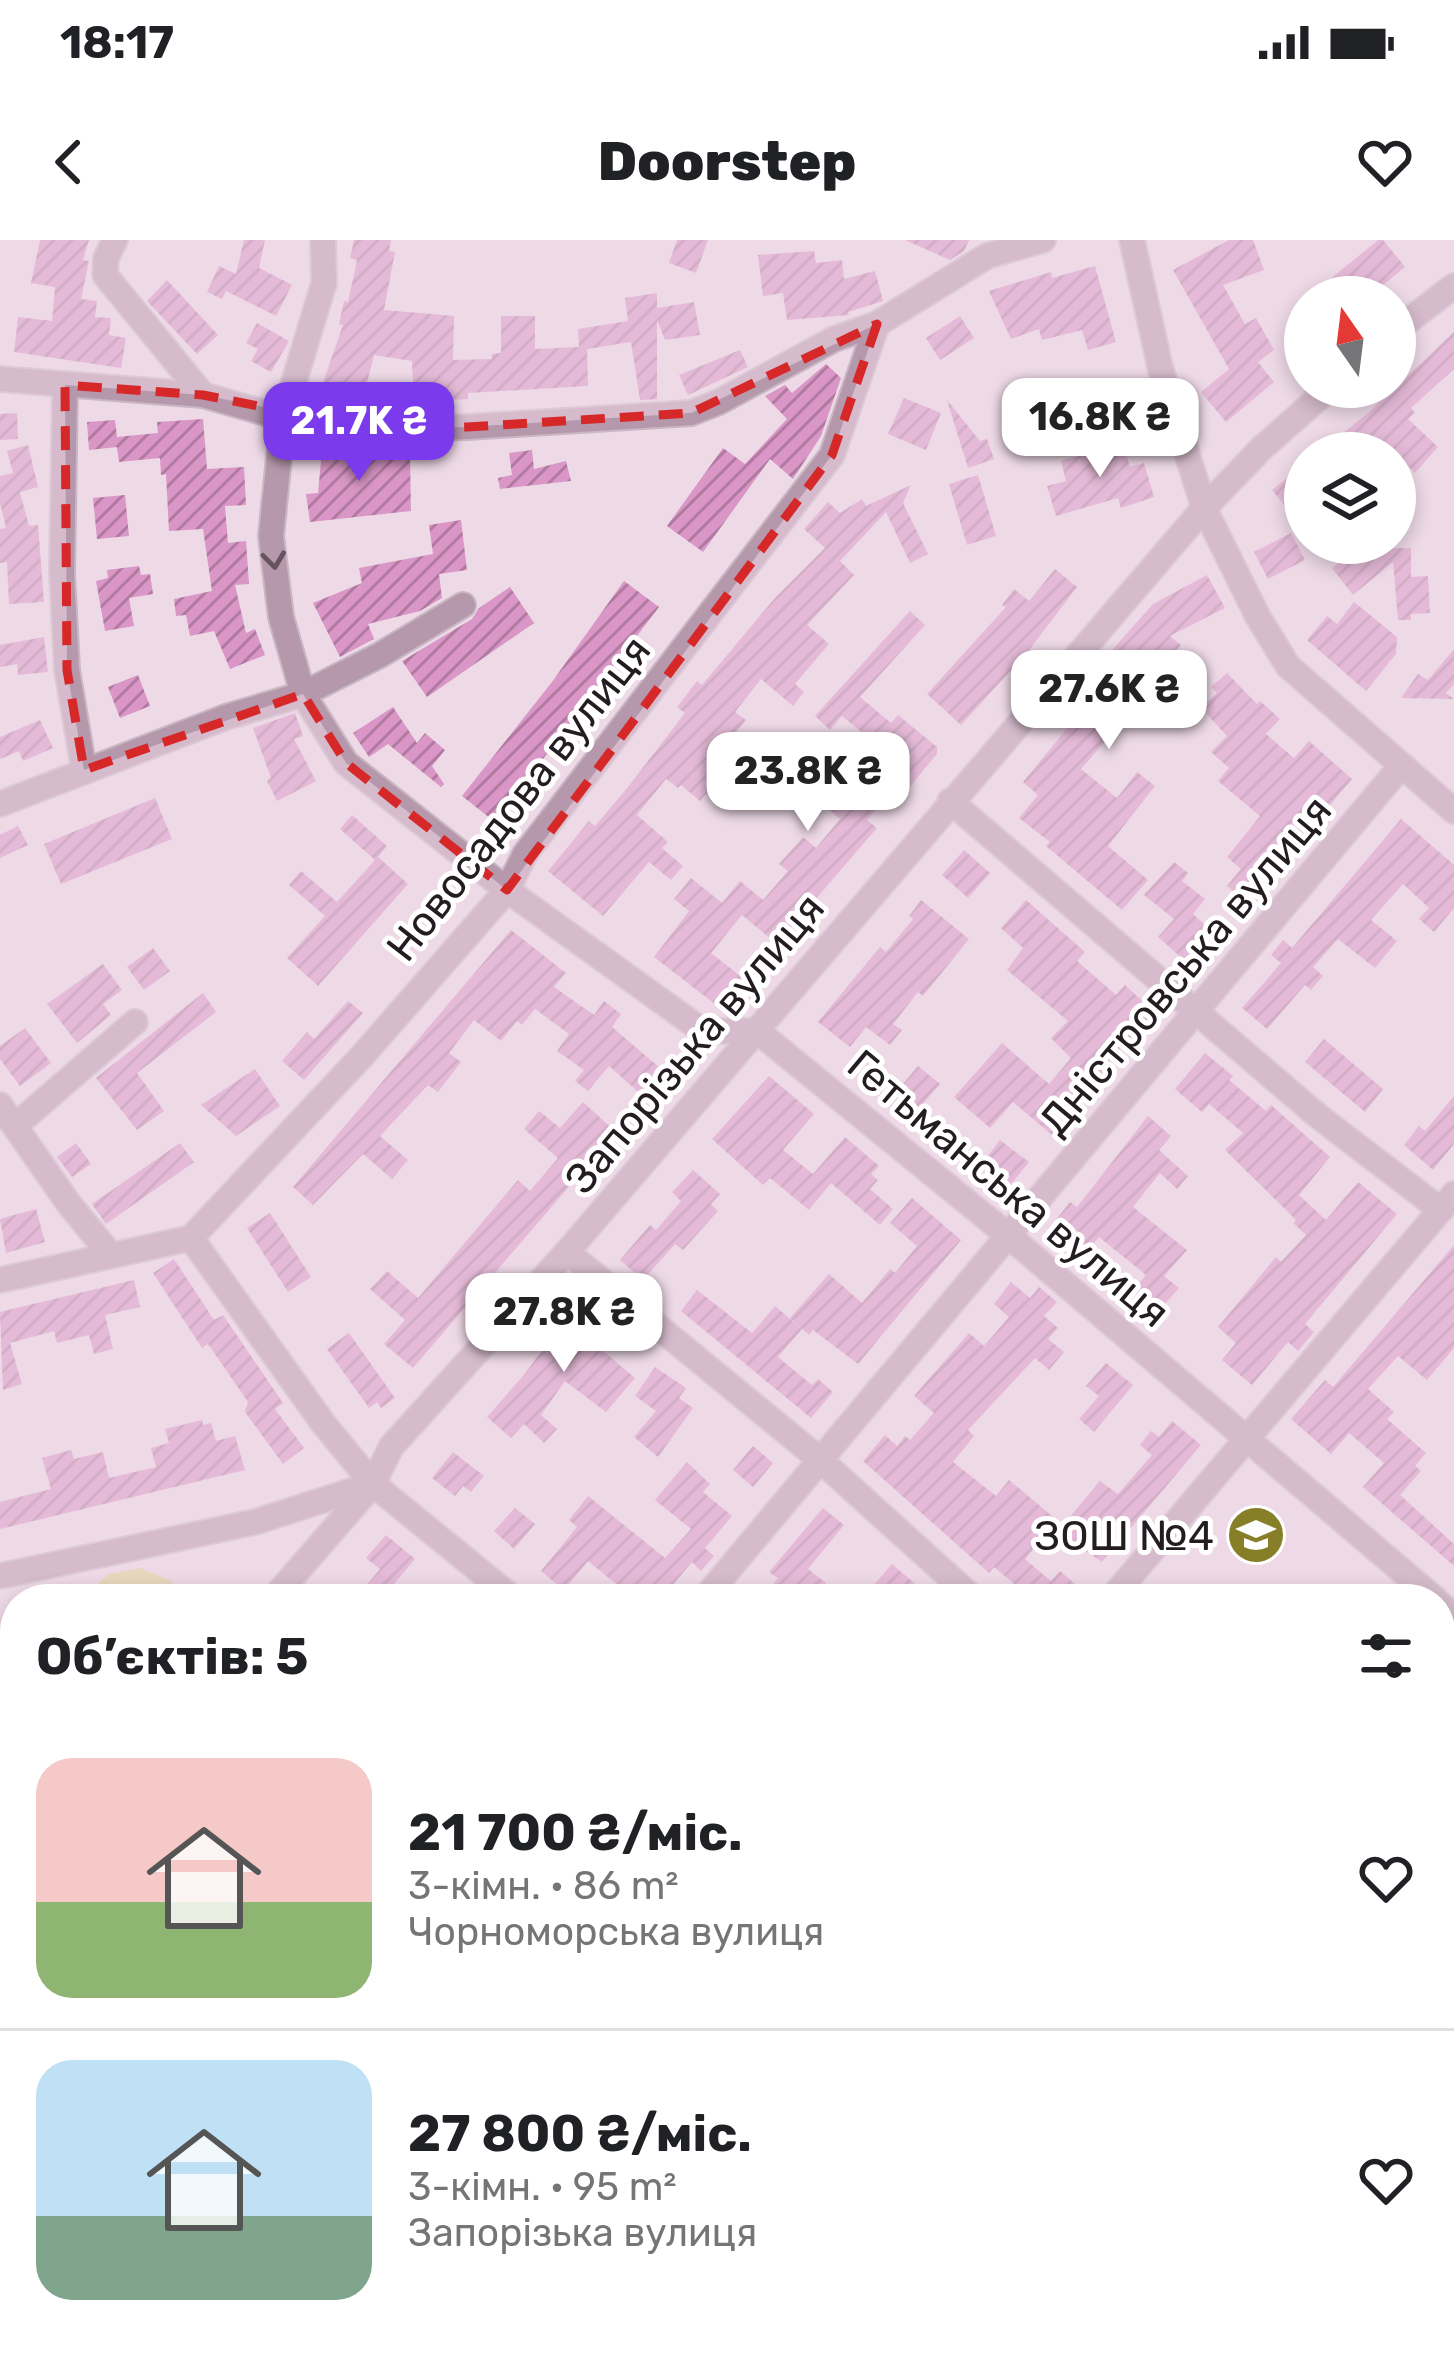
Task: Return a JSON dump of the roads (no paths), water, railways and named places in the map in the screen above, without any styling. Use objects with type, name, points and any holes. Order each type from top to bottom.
[{"type":"street","points":[[115,240],[106,258],[105,275],[202,395]]},
{"type":"street","points":[[323,240],[324,284],[283,418],[271,536],[281,617],[303,694],[346,763],[507,890],[703,1031],[757,1031]]},
{"type":"street","points":[[0,380],[202,395],[283,418],[398,428],[691,413],[834,339],[877,324],[987,256],[1043,240]]},
{"type":"street","points":[[1132,240],[1160,367],[1204,508],[1288,667],[1454,811]]},
{"type":"street","points":[[1416,315],[1454,286]]},
{"type":"street","name":"Новосадова вулиця","points":[[191,1238],[362,1056],[507,890],[525,854],[832,455],[877,324]]},
{"type":"street","points":[[65,385],[62,574],[67,670],[84,770]]},
{"type":"street","name":"Запорізька вулиця","points":[[286,1584],[373,1484],[391,1447],[567,1252],[1204,508],[1307,408]]},
{"type":"street","points":[[0,804],[226,717],[303,694],[463,605]]},
{"type":"street","name":"Дністровська вулиця","points":[[716,1584],[1401,766]]},
{"type":"street","points":[[950,801],[1318,1115],[1448,1202],[1124,1584]]},
{"type":"street","points":[[110,1254],[7,1116],[135,1022]]},
{"type":"street","name":"Гетьманська вулиця","points":[[757,1031],[1010,1237],[1417,1584]]},
{"type":"street","points":[[0,1280],[191,1238],[323,1423],[373,1484],[496,1584]]},
{"type":"street","points":[[567,1252],[818,1458],[957,1584]]},
{"type":"street","points":[[0,1576],[255,1522],[373,1484]]},
{"type":"place","name":"ЗОШ №4","points":[[1256,1535]]}]
